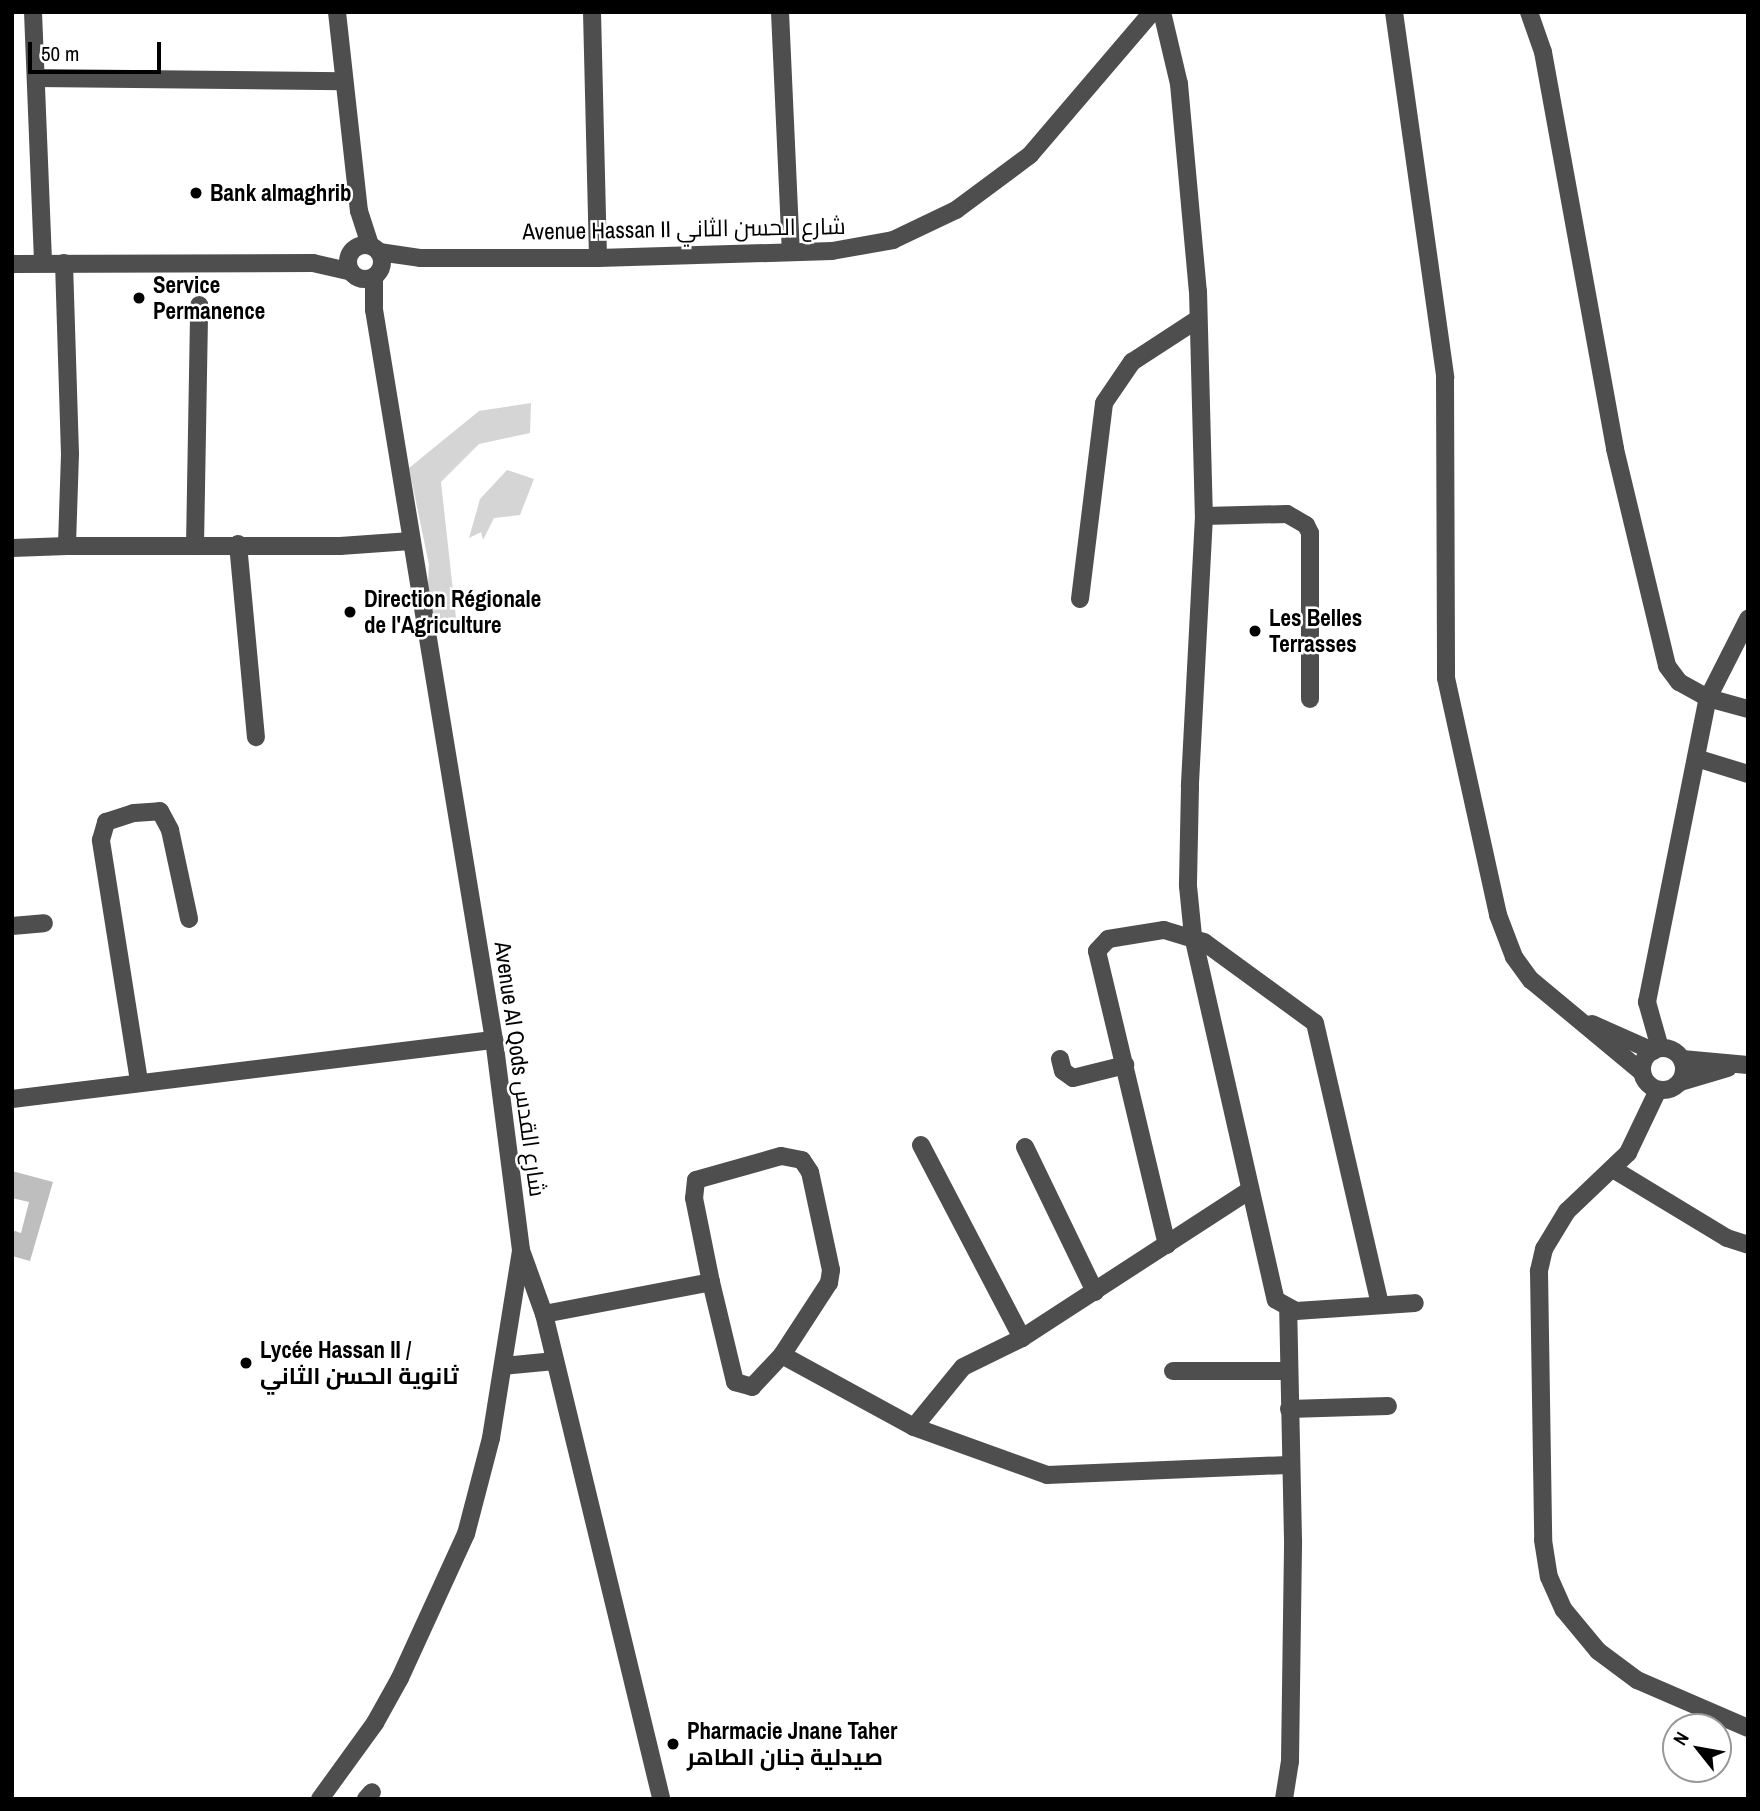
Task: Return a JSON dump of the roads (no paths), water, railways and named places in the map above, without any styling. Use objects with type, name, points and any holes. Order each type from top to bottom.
[{"type":"street","points":[[33,12],[43,263]]},
{"type":"street","name":"Avenue Al Qods شارع القدس","points":[[320,1799],[375,1723],[447,1580],[478,1493],[503,1366],[521,1250],[494,1040],[365,261],[337,12]]},
{"type":"street","points":[[592,12],[598,258]]},
{"type":"street","points":[[780,12],[791,252]]},
{"type":"street","name":"Avenue Hassan II شارع الحسن الثاني","points":[[12,264],[313,263],[420,258],[598,258],[852,250],[893,240],[978,196],[1030,155],[1152,12]]},
{"type":"street","points":[[1162,12],[1179,84],[1187,147],[1198,319],[1204,516],[1190,787],[1188,886],[1193,936],[1273,1293],[1288,1310],[1288,1465],[1293,1540],[1291,1706],[1284,1799]]},
{"type":"street","points":[[1394,12],[1445,377],[1446,678],[1498,915],[1514,957],[1531,980],[1567,1013],[1642,1072],[1658,1090]]},
{"type":"street","points":[[1529,12],[1543,52],[1615,449],[1667,666],[1679,682],[1707,698],[1748,709]]},
{"type":"street","points":[[36,78],[344,81]]},
{"type":"street","points":[[64,263],[70,454],[67,546]]},
{"type":"street","points":[[195,546],[199,306]]},
{"type":"street","points":[[1080,599],[1104,403],[1132,362],[1198,319]]},
{"type":"street","points":[[1204,516],[1287,514],[1306,525],[1310,533],[1310,699]]},
{"type":"street","points":[[12,548],[238,544],[340,546],[411,541]]},
{"type":"street","points":[[238,544],[256,737]]},
{"type":"street","points":[[1642,1072],[1656,1050],[1647,1002],[1707,698],[1748,620]]},
{"type":"street","points":[[1696,758],[1748,774]]},
{"type":"street","points":[[139,1081],[101,840],[106,822],[152,809],[165,817],[189,919]]},
{"type":"street","points":[[12,926],[44,923]]},
{"type":"street","points":[[1167,1245],[1097,956],[1099,946],[1108,939],[1164,930],[1193,936],[1315,1023],[1380,1306]]},
{"type":"street","points":[[1567,1013],[1682,1059],[1741,1066]]},
{"type":"street","points":[[12,1099],[139,1081],[494,1040]]},
{"type":"street","points":[[1060,1059],[1065,1075],[1073,1078],[1125,1065]]},
{"type":"street","points":[[1680,1082],[1682,1059]]},
{"type":"street","points":[[1741,1066],[1658,1090],[1640,1133],[1613,1169],[1567,1211],[1544,1249],[1539,1271],[1544,1540],[1549,1577],[1563,1611],[1598,1651],[1637,1680],[1748,1728]]},
{"type":"street","points":[[921,1145],[1022,1338]]},
{"type":"street","points":[[1025,1147],[1096,1292]]},
{"type":"street","points":[[781,1156],[802,1160],[810,1172],[831,1270],[819,1302],[782,1355],[752,1387],[735,1382],[711,1282],[694,1198],[696,1180],[781,1156]]},
{"type":"street","points":[[1613,1169],[1727,1238],[1748,1245]]},
{"type":"street","points":[[914,1427],[963,1367],[1022,1338],[1250,1190]]},
{"type":"street","points":[[521,1250],[544,1314],[661,1799]]},
{"type":"street","points":[[544,1314],[711,1282]]},
{"type":"street","points":[[1288,1310],[1415,1303]]},
{"type":"street","points":[[782,1355],[914,1427],[1047,1475],[1288,1465]]},
{"type":"street","points":[[503,1366],[555,1361]]},
{"type":"street","points":[[1173,1371],[1289,1371]]},
{"type":"street","points":[[1289,1409],[1388,1406]]},
{"type":"place","name":"Bank almaghrib","points":[[196,193]]},
{"type":"place","name":"Service Permanence","points":[[139,298]]},
{"type":"place","name":"Direction Régionale de l'Agriculture","points":[[350,612]]},
{"type":"place","name":"Les Belles Terrasses","points":[[1255,631]]},
{"type":"place","name":"Lycée Hassan II / ثانوية الحسن الثاني","points":[[246,1363]]},
{"type":"place","name":"Pharmacie Jnane Taher صيدلية جنان الطاهر","points":[[673,1744]]}]
